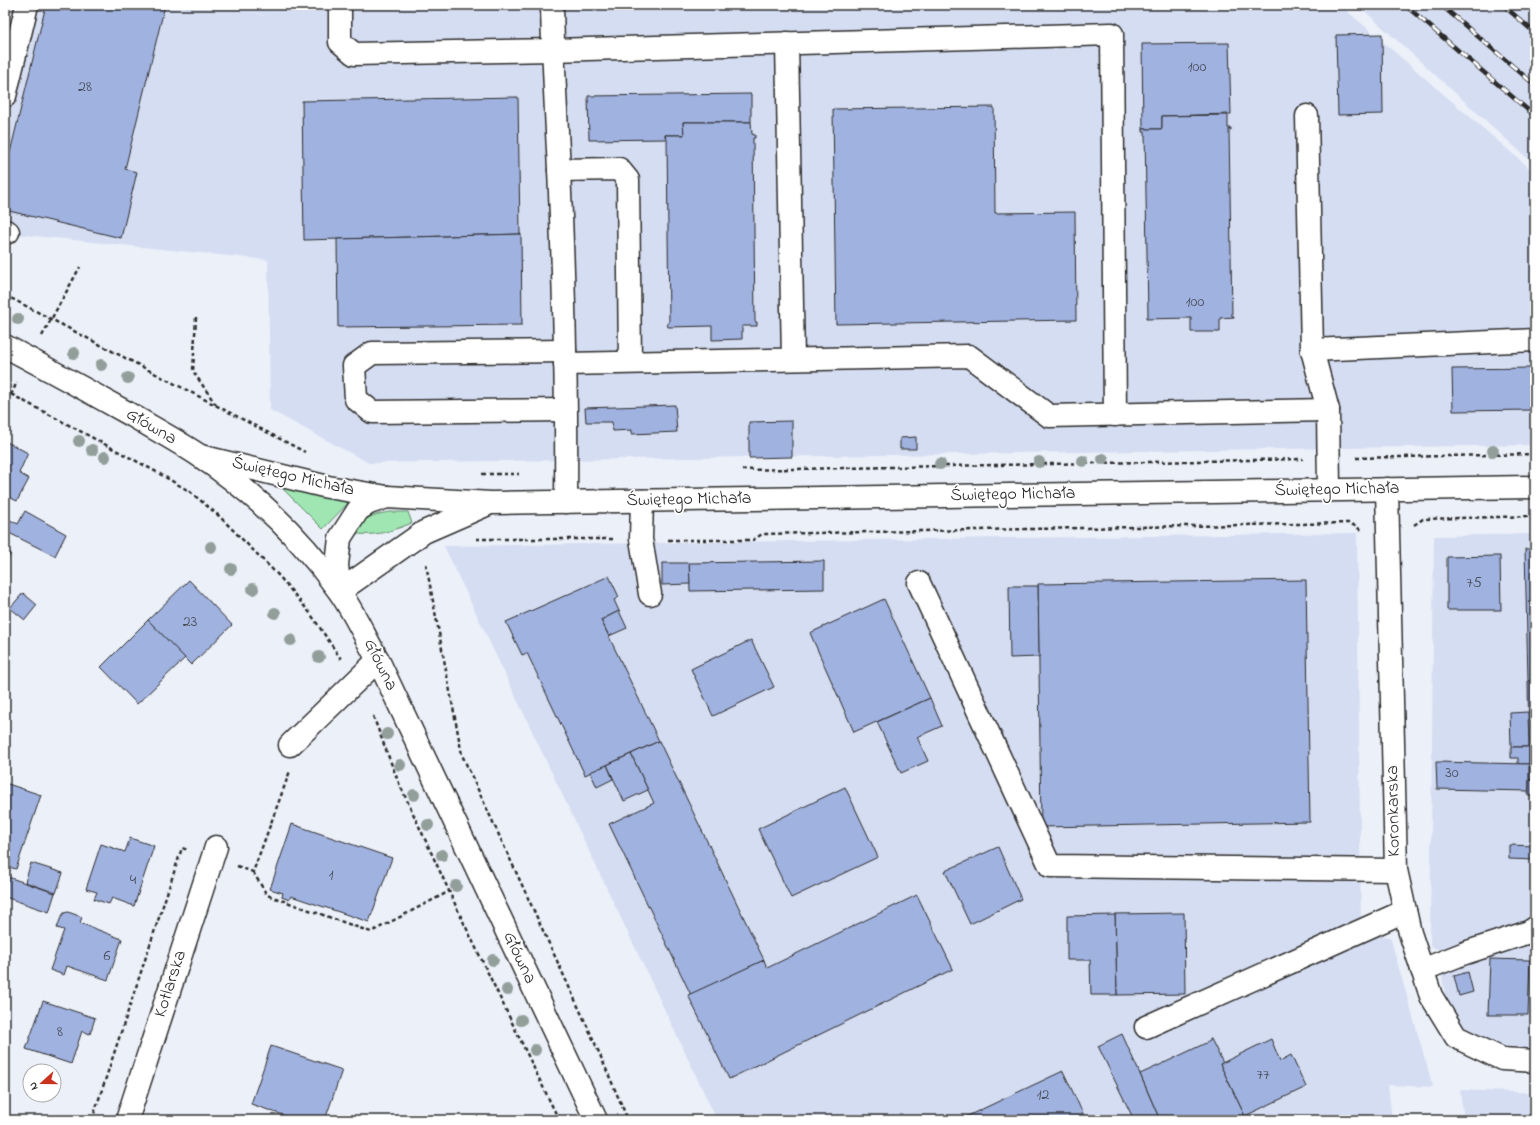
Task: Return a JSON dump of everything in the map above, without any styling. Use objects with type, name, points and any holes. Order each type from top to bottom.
[{"type":"street","points":[[5,96],[27,5]]},
{"type":"street","points":[[340,5],[340,42],[354,54],[553,50],[1112,34],[1115,414]]},
{"type":"street","points":[[552,5],[565,357],[566,502]]},
{"type":"street","points":[[787,43],[793,359]]},
{"type":"street","points":[[1307,116],[1312,350],[1328,410],[1329,490]]},
{"type":"street","points":[[559,170],[619,169],[628,180],[630,362]]},
{"type":"street","points":[[1312,350],[1535,340]]},
{"type":"street","name":"Główna","points":[[5,346],[107,402],[200,456],[241,487],[282,524],[340,591],[378,660],[596,1120]]},
{"type":"street","points":[[565,410],[372,412],[356,399],[354,366],[372,353],[565,357],[630,362],[969,356],[1049,416],[1328,410]]},
{"type":"street","name":"Świętego Michała","points":[[200,456],[328,487],[387,497],[491,503],[1535,487]]},
{"type":"street","name":"Koronkarska","points":[[1387,489],[1396,870],[1410,933],[1431,996],[1456,1037],[1502,1059],[1535,1061]]},
{"type":"street","name":"Świętego Michała","points":[[387,497],[358,510],[340,538],[337,565],[340,591],[424,532],[491,503]]},
{"type":"street","points":[[642,501],[641,539],[650,594]]},
{"type":"street","points":[[920,583],[1050,866],[1396,870]]},
{"type":"street","points":[[290,745],[378,660]]},
{"type":"street","name":"Kotlarska","points":[[126,1120],[216,847]]},
{"type":"street","points":[[1146,1028],[1405,911]]},
{"type":"street","points":[[1422,970],[1465,953],[1530,932],[1535,928]]},
{"type":"path","points":[[11,395],[29,359],[80,267]]},
{"type":"path","points":[[5,295],[307,453]]},
{"type":"path","points":[[196,317],[194,371],[216,406]]},
{"type":"path","points":[[741,470],[1535,454]]},
{"type":"path","points":[[480,474],[520,474]]},
{"type":"path","points":[[471,539],[753,540],[762,534],[1350,523],[1361,529],[1369,539],[1407,537],[1413,526],[1423,519],[1535,516]]},
{"type":"path","points":[[428,557],[426,564],[462,755],[594,1041],[628,1120]]},
{"type":"path","points":[[253,872],[267,895],[371,932],[450,891]]},
{"type":"shaded area","points":[[21,5],[238,5],[264,16],[240,5],[1340,5],[1535,173],[1535,445],[369,463],[270,410],[268,260],[5,233],[5,65]]},
{"type":"shaded area","points":[[1358,5],[1535,5],[1535,165]]},
{"type":"shaded area","points":[[1357,533],[1361,932],[1390,937],[1433,1087],[1388,1085],[1392,1120],[717,1120],[444,546]]},
{"type":"shaded area","points":[[1535,534],[1535,1048],[1452,1044],[1438,949],[1430,946],[1434,536]]},
{"type":"shaded area","points":[[1460,1090],[1535,1093],[1535,1120],[1464,1120]]},
{"type":"green space","points":[[276,482],[351,500],[323,529]]},
{"type":"green space","points":[[408,512],[412,523],[382,533],[351,533],[368,518],[377,514]]},
{"type":"building","points":[[46,5],[165,5],[125,169],[137,172],[121,238],[5,210],[5,173]]},
{"type":"building","points":[[1382,34],[1383,114],[1338,115],[1336,35]]},
{"type":"building","points":[[1229,43],[1231,114],[1162,116],[1162,129],[1143,129],[1142,44]]},
{"type":"building","points":[[751,94],[751,122],[683,122],[684,135],[665,135],[666,139],[589,140],[588,96]]},
{"type":"building","points":[[518,97],[520,234],[304,240],[302,101]]},
{"type":"building","points":[[994,107],[995,213],[1075,212],[1076,320],[836,324],[833,109]]},
{"type":"building","points":[[1228,115],[1228,128],[1231,128],[1231,130],[1229,129],[1232,316],[1234,317],[1220,318],[1220,332],[1191,332],[1191,318],[1146,319],[1146,317],[1148,317],[1145,132],[1143,132],[1143,129],[1162,129],[1162,116]]},
{"type":"building","points":[[683,122],[751,122],[752,134],[755,135],[755,138],[753,138],[755,322],[757,322],[757,326],[742,326],[742,339],[712,340],[712,326],[668,327],[667,139],[665,135],[684,135]]},
{"type":"building","points":[[521,234],[522,325],[338,327],[337,239]]},
{"type":"building","points":[[1535,368],[1535,410],[1453,411],[1452,369]]},
{"type":"building","points":[[675,405],[677,432],[632,434],[632,430],[613,431],[612,422],[586,422],[585,408]]},
{"type":"building","points":[[792,421],[792,457],[749,458],[749,422]]},
{"type":"building","points":[[916,437],[916,449],[900,449],[900,438]]},
{"type":"building","points":[[5,441],[28,453],[19,473],[29,479],[17,501],[5,495]]},
{"type":"building","points":[[25,511],[66,534],[55,556],[5,531],[10,520],[18,524]]},
{"type":"building","points":[[1525,549],[1535,549],[1535,681],[1528,681]]},
{"type":"building","points":[[8,553],[11,553],[5,564],[5,556],[6,557]]},
{"type":"building","points":[[1500,556],[1501,610],[1447,610],[1447,557]]},
{"type":"building","points":[[824,561],[824,589],[690,591],[689,563]]},
{"type":"building","points":[[662,563],[689,563],[690,584],[662,585]]},
{"type":"building","points":[[609,576],[619,597],[614,600],[619,611],[601,620],[659,741],[585,775],[527,653],[522,655],[506,622]]},
{"type":"building","points":[[189,580],[232,625],[191,665],[148,620]]},
{"type":"building","points":[[1306,580],[1310,822],[1041,827],[1038,584]]},
{"type":"building","points":[[1009,586],[1038,586],[1039,657],[1010,658]]},
{"type":"building","points":[[23,593],[37,605],[25,620],[10,608]]},
{"type":"building","points":[[884,599],[930,698],[854,732],[810,633]]},
{"type":"building","points":[[619,611],[627,628],[609,636],[601,620]]},
{"type":"building","points":[[148,620],[185,658],[137,704],[101,667]]},
{"type":"building","points":[[751,640],[774,687],[713,716],[691,669]]},
{"type":"building","points":[[1528,681],[1535,681],[1535,749],[1529,749]]},
{"type":"building","points":[[930,698],[942,726],[917,737],[928,761],[901,773],[877,722]]},
{"type":"building","points":[[1528,712],[1529,747],[1511,747],[1510,713]]},
{"type":"building","points":[[659,741],[764,960],[691,995],[609,824],[654,803],[631,754]]},
{"type":"building","points":[[1511,747],[1529,747],[1529,764],[1518,764],[1518,758],[1511,758]]},
{"type":"building","points":[[1529,749],[1535,749],[1535,780],[1529,780]]},
{"type":"building","points":[[631,754],[648,790],[624,801],[607,765]]},
{"type":"building","points":[[1436,762],[1529,764],[1529,791],[1437,789]]},
{"type":"building","points":[[607,765],[613,779],[597,787],[590,772]]},
{"type":"building","points":[[1529,780],[1535,780],[1535,796],[1528,796]]},
{"type":"building","points":[[5,783],[41,795],[16,869],[5,866]]},
{"type":"building","points":[[845,787],[878,857],[791,898],[758,829]]},
{"type":"building","points":[[292,824],[392,858],[369,922],[291,896],[289,900],[282,897],[283,893],[270,889]]},
{"type":"building","points":[[130,838],[154,846],[134,906],[112,898],[109,904],[94,899],[97,892],[86,889],[101,844],[125,852]]},
{"type":"building","points":[[1509,845],[1535,846],[1535,860],[1509,859]]},
{"type":"building","points":[[998,847],[1021,899],[970,924],[945,871]]},
{"type":"building","points":[[31,863],[63,873],[56,893],[25,882]]},
{"type":"building","points":[[5,876],[55,893],[49,912],[5,897]]},
{"type":"building","points":[[917,895],[953,969],[729,1079],[688,995],[764,960],[767,968]]},
{"type":"building","points":[[68,912],[82,917],[80,923],[122,939],[108,980],[67,966],[64,975],[50,970],[64,930],[57,928],[61,917],[64,913]]},
{"type":"building","points":[[1184,913],[1185,994],[1117,995],[1115,914]]},
{"type":"building","points":[[1115,915],[1117,995],[1091,995],[1090,960],[1067,960],[1067,916]]},
{"type":"building","points":[[1490,959],[1530,960],[1528,1015],[1488,1015]]},
{"type":"building","points":[[1468,972],[1473,992],[1459,996],[1454,976]]},
{"type":"building","points":[[43,1001],[95,1018],[90,1034],[82,1031],[71,1064],[26,1049]]},
{"type":"building","points":[[1122,1034],[1160,1120],[1134,1120],[1098,1046]]},
{"type":"building","points":[[1210,1039],[1223,1063],[1220,1064],[1245,1116],[1235,1120],[1160,1120],[1140,1074],[1210,1041]]},
{"type":"building","points":[[1271,1039],[1280,1061],[1291,1055],[1306,1087],[1245,1116],[1220,1064]]},
{"type":"building","points":[[271,1046],[342,1070],[325,1120],[297,1120],[251,1104]]},
{"type":"building","points":[[1063,1071],[1086,1120],[959,1120]]},
{"type":"railway","points":[[1405,5],[1535,116]]},
{"type":"railway","points":[[1441,5],[1535,85]]},
{"type":"railway","points":[[1503,5],[1535,33]]}]
